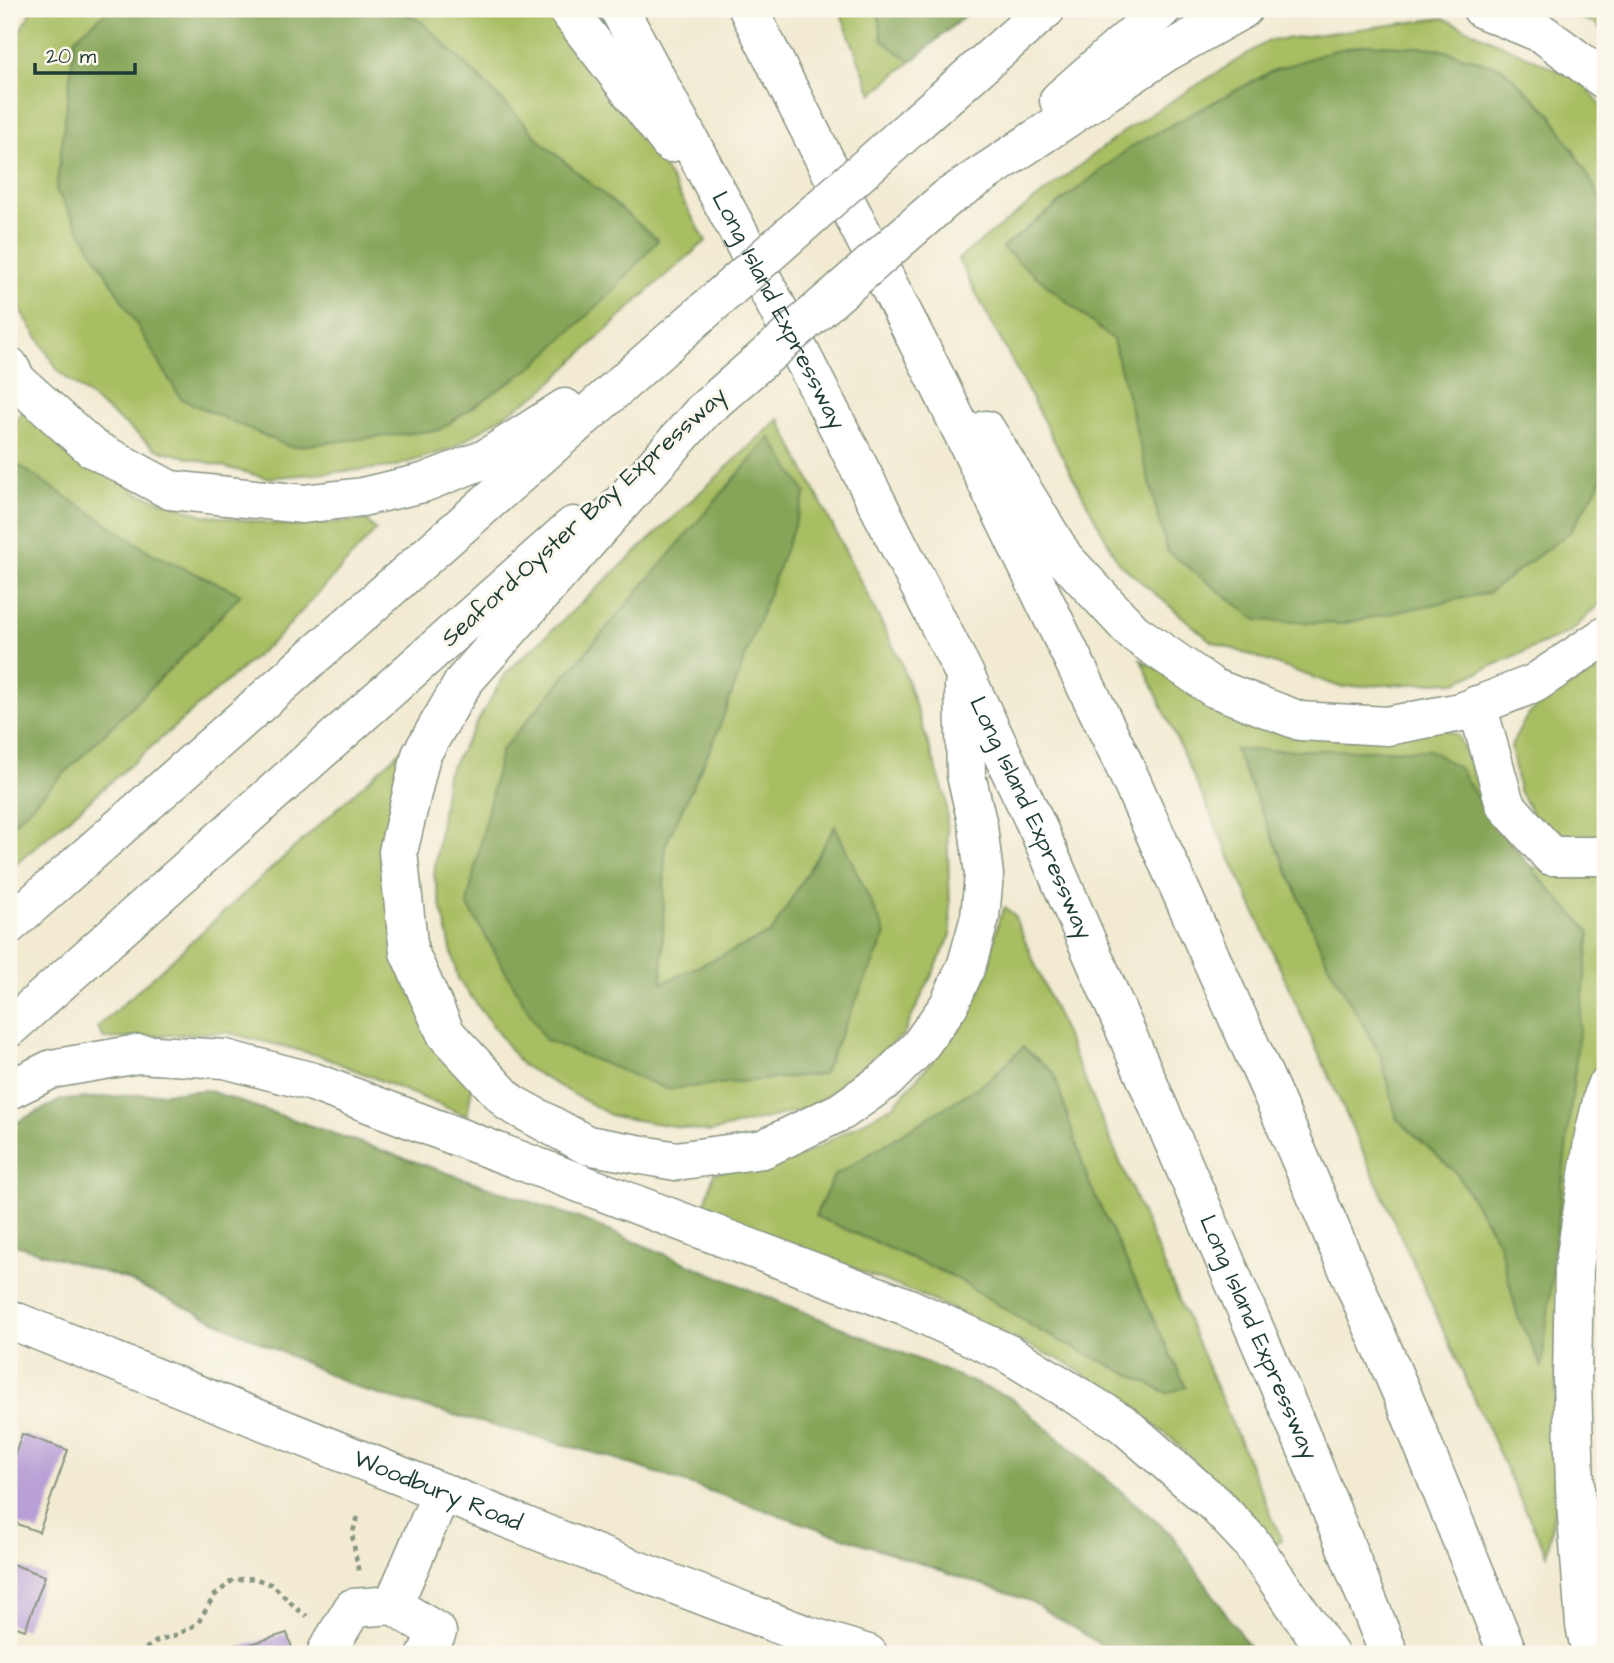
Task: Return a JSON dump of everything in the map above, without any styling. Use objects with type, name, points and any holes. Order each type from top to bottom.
[{"type":"main road","points":[[567,9],[739,233]]},
{"type":"main road","name":"Long Island Expressway","points":[[619,9],[739,233],[964,673],[1039,831],[1285,1400],[1389,1654]]},
{"type":"main road","points":[[748,9],[937,380],[1120,756],[1278,1108],[1408,1408],[1508,1654]]},
{"type":"main road","points":[[9,925],[1046,9]]},
{"type":"main road","name":"Seaford-Oyster Bay Expressway","points":[[9,1028],[703,411],[1162,9]]},
{"type":"main road","points":[[947,198],[1165,52],[1243,9]]},
{"type":"main road","points":[[1482,9],[1543,34],[1605,80]]},
{"type":"main road","points":[[836,183],[1063,558],[1133,632],[1214,688],[1300,721],[1387,726],[1461,712],[1535,683],[1605,636]]},
{"type":"main road","points":[[9,366],[17,381],[92,448],[170,490],[303,504],[362,497],[423,483],[485,459],[667,343]]},
{"type":"main road","points":[[703,411],[464,681],[421,755],[398,852],[409,952],[446,1034],[510,1103],[587,1145],[676,1160],[763,1149],[842,1111],[887,1079],[919,1047],[949,1004],[967,964],[980,917],[984,875],[978,826],[966,775],[964,673]]},
{"type":"main road","points":[[1477,705],[1505,804],[1551,856],[1605,854]]},
{"type":"main road","points":[[9,1090],[52,1069],[138,1054],[225,1059],[313,1082],[909,1308],[1009,1354],[1123,1424],[1216,1505],[1250,1541],[1329,1654]]},
{"type":"main road","points":[[1591,1654],[1585,1625],[1575,1489],[1572,1380],[1574,1269],[1594,1135],[1605,1088]]},
{"type":"main road","name":"Woodbury Road","points":[[9,1319],[626,1566],[793,1630],[868,1654]]},
{"type":"main road","points":[[393,1605],[442,1492]]},
{"type":"main road","points":[[332,1646],[353,1608],[393,1605],[432,1643]]},
{"type":"path","points":[[137,1654],[157,1641],[179,1634],[198,1623],[214,1596],[233,1580],[254,1578],[273,1585],[332,1646]]},
{"type":"green space","points":[[33,9],[552,9],[642,129],[706,241],[648,291],[541,392],[451,449],[393,467],[267,478],[156,449],[59,372],[9,291],[9,49]]},
{"type":"green space","points":[[110,9],[398,9],[422,22],[540,141],[658,240],[615,289],[535,365],[439,430],[290,447],[181,399],[56,190],[75,38]]},
{"type":"green space","points":[[839,9],[973,9],[872,94]]},
{"type":"green space","points":[[878,9],[972,9],[911,62],[882,40]]},
{"type":"green space","points":[[1555,9],[1605,9],[1605,35],[1596,24]]},
{"type":"green space","points":[[1443,18],[1582,81],[1605,112],[1605,598],[1572,631],[1456,682],[1340,687],[1211,641],[1118,562],[958,259],[1127,129],[1268,41]]},
{"type":"green space","points":[[1367,44],[1435,48],[1502,68],[1551,114],[1585,170],[1605,207],[1605,474],[1570,532],[1488,593],[1340,624],[1257,620],[1167,551],[1113,340],[1002,248],[1132,146],[1272,71],[1332,51]]},
{"type":"green space","points":[[28,404],[138,493],[204,515],[292,526],[366,520],[376,530],[278,637],[9,870],[9,430]]},
{"type":"green space","points":[[779,419],[901,662],[946,798],[951,935],[903,1035],[812,1107],[710,1132],[612,1116],[522,1065],[458,979],[434,875],[447,774],[506,673]]},
{"type":"green space","points":[[770,437],[806,493],[716,736],[665,846],[662,983],[771,933],[835,826],[886,934],[823,1074],[667,1089],[545,1040],[467,904],[501,751]]},
{"type":"green space","points":[[18,465],[155,555],[241,594],[192,647],[9,828],[9,473]]},
{"type":"green space","points":[[1141,660],[1220,703],[1442,727],[1459,737],[1489,818],[1530,866],[1578,879],[1605,873],[1605,1026],[1577,1160],[1557,1336],[1554,1512],[1547,1555],[1511,1480]]},
{"type":"green space","points":[[1605,662],[1605,836],[1571,843],[1541,829],[1519,791],[1511,746],[1527,716],[1550,696],[1593,673]]},
{"type":"green space","points":[[419,734],[388,857],[473,1081],[467,1116],[321,1056],[226,1032],[104,1039],[98,1027]]},
{"type":"green space","points":[[1235,750],[1430,750],[1460,769],[1489,818],[1590,932],[1542,1367],[1518,1317],[1499,1243],[1457,1174],[1397,1119],[1381,1056],[1328,964]]},
{"type":"green space","points":[[1005,907],[1014,915],[1282,1540],[1273,1544],[1171,1438],[1069,1364],[916,1293],[703,1211],[714,1173],[802,1156],[894,1105],[964,1024],[987,972],[999,919]]},
{"type":"green space","points":[[1023,1047],[1054,1073],[1089,1183],[1186,1387],[1167,1393],[1040,1331],[954,1277],[815,1216],[834,1176],[989,1080]]},
{"type":"green space","points":[[207,1090],[578,1218],[1011,1398],[1171,1534],[1254,1654],[1116,1654],[1030,1601],[613,1458],[365,1391],[123,1278],[9,1243],[9,1126],[61,1100]]},
{"type":"building","points":[[22,1434],[68,1450],[39,1532],[9,1521],[9,1471]]},
{"type":"building","points":[[9,1563],[45,1576],[25,1630],[9,1624]]},
{"type":"building","points":[[287,1633],[294,1654],[218,1654]]}]
